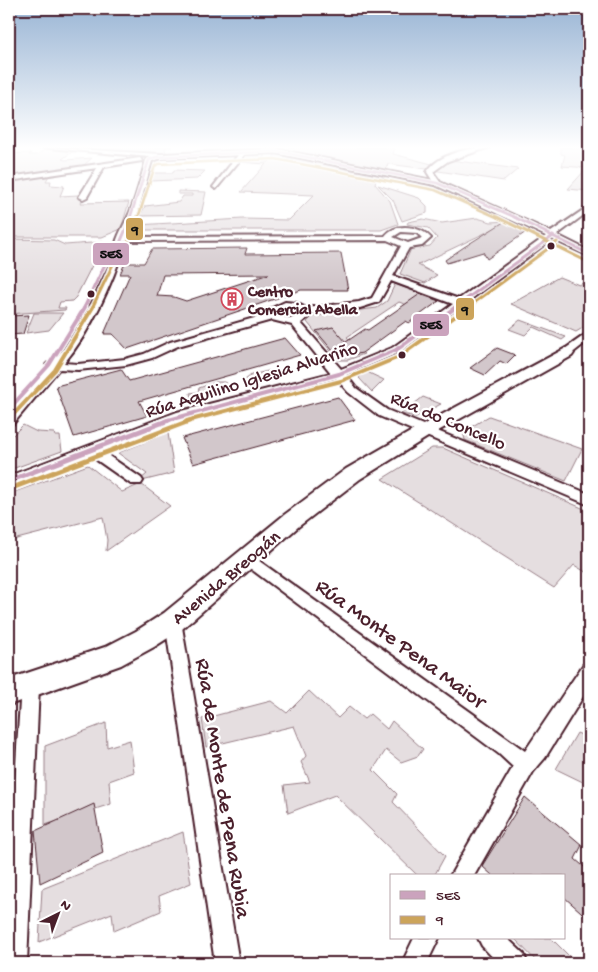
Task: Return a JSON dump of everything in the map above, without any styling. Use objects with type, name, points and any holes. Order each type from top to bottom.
[{"type":"street","points":[[83,197],[86,192]]},
{"type":"street","points":[[9,422],[54,365],[94,306],[118,255],[122,239],[140,192]]},
{"type":"street","points":[[459,192],[504,212],[549,238],[589,254]]},
{"type":"street","name":"Rúa Aquilino Iglesia Alvariño","points":[[9,481],[93,451],[181,415],[339,374],[396,350],[589,208]]},
{"type":"street","points":[[122,239],[389,236],[406,245],[416,244],[427,238],[419,230],[409,229],[400,229],[389,236]]},
{"type":"street","points":[[274,316],[273,311],[284,305],[293,305],[306,310],[360,305],[376,300],[406,245]]},
{"type":"street","points":[[387,277],[462,301]]},
{"type":"street","points":[[9,408],[54,365],[78,367],[126,362],[148,356],[174,344],[274,316],[286,322],[295,322],[306,315],[306,310]]},
{"type":"street","name":"Rúa do Concello","points":[[295,322],[352,390],[375,408],[400,421],[589,500]]},
{"type":"street","points":[[566,353],[589,335]]},
{"type":"street","points":[[566,353],[589,344]]},
{"type":"street","name":"Avenida Breogán","points":[[20,689],[112,656],[173,621],[333,488],[425,431],[566,353]]},
{"type":"street","points":[[93,451],[136,481]]},
{"type":"street","name":"Rúa Monte Pena Maior","points":[[248,560],[506,746],[526,765]]},
{"type":"street","name":"Rúa de Monte de Pena Rubia","points":[[173,621],[227,963]]},
{"type":"street","points":[[462,874],[526,765],[538,751],[589,671]]},
{"type":"street","points":[[16,963],[20,689]]},
{"type":"street","points":[[414,963],[426,940]]},
{"type":"street","points":[[492,940],[515,963]]},
{"type":"shaded area","points":[[9,192],[61,192],[60,196],[78,195],[77,198],[84,197],[81,203],[129,202],[121,229],[102,237],[9,237],[9,225],[14,219],[9,219]]},
{"type":"shaded area","points":[[178,192],[206,192],[201,215],[140,216],[145,206],[179,202],[183,196],[192,196],[192,194],[178,194]]},
{"type":"shaded area","points":[[250,192],[382,192],[390,201],[398,224],[381,230],[134,230],[136,225],[243,219],[289,220],[314,195]]},
{"type":"shaded area","points":[[385,192],[401,192],[419,198],[427,206],[427,213],[402,221],[393,200]]},
{"type":"shaded area","points":[[477,218],[491,222],[510,221],[418,265],[437,275],[425,283],[400,274],[411,249],[430,246],[437,238],[428,228],[407,224],[408,222],[423,219],[442,223]]},
{"type":"shaded area","points":[[9,239],[54,240],[65,245],[104,242],[76,297],[72,301],[60,302],[58,308],[66,308],[65,310],[9,314]]},
{"type":"shaded area","points":[[559,277],[579,285],[589,280],[589,324],[576,332],[511,304]]},
{"type":"shaded area","points":[[395,284],[422,294],[407,305],[399,302],[347,337],[364,354],[348,360],[338,360],[307,322],[313,316],[377,308],[387,301]]},
{"type":"shaded area","points":[[34,313],[63,313],[49,330],[26,333]]},
{"type":"shaded area","points":[[520,320],[566,337],[562,340],[533,327],[525,335],[509,329]]},
{"type":"shaded area","points":[[274,371],[277,377],[250,384],[244,381],[251,375]]},
{"type":"shaded area","points":[[364,372],[384,380],[372,392],[359,378]]},
{"type":"shaded area","points":[[216,382],[224,382],[229,385],[219,392],[212,390],[202,394],[199,392],[199,395],[202,397],[192,401],[190,393],[198,392],[199,388]]},
{"type":"shaded area","points":[[423,397],[441,404],[416,417],[401,414]]},
{"type":"shaded area","points":[[489,416],[582,449],[566,481],[465,440],[463,432]]},
{"type":"shaded area","points":[[23,425],[37,432],[54,433],[55,436],[60,436],[62,451],[9,470],[9,439]]},
{"type":"shaded area","points":[[168,433],[174,473],[140,480],[147,474],[118,453]]},
{"type":"shaded area","points":[[432,448],[443,448],[589,511],[589,574],[574,565],[554,588],[382,479]]},
{"type":"shaded area","points":[[88,465],[122,492],[141,484],[170,506],[106,551],[107,540],[103,517],[9,541],[9,494]]},
{"type":"shaded area","points":[[309,691],[338,718],[349,707],[364,719],[370,714],[387,729],[392,721],[423,749],[418,756],[401,762],[386,750],[373,770],[397,794],[393,802],[445,856],[435,874],[416,874],[335,795],[288,813],[284,785],[310,782],[301,762],[306,756],[294,726],[206,747],[202,719],[271,701],[287,713]]},
{"type":"shaded area","points":[[106,723],[107,747],[130,740],[134,772],[109,781],[111,804],[45,825],[45,746]]},
{"type":"shaded area","points":[[577,733],[589,738],[589,785],[556,769]]},
{"type":"shaded area","points":[[183,832],[191,883],[159,896],[161,911],[114,931],[112,913],[39,942],[42,889]]},
{"type":"shaded area","points":[[516,940],[553,940],[576,963],[538,963]]},
{"type":"building","points":[[507,220],[529,230],[487,259],[483,252],[447,263],[445,260]]},
{"type":"building","name":"Centro Comercial Abella","points":[[247,248],[245,254],[341,253],[348,290],[301,290],[127,349],[113,334],[104,334],[130,274],[120,274],[125,263],[144,263],[152,249]],"holes":[[[269,274],[186,301],[174,297],[157,296],[163,275]]]},
{"type":"building","points":[[420,294],[439,301],[409,323],[406,321],[362,353],[339,358],[316,331],[333,327],[346,342],[365,329],[368,330]]},
{"type":"building","points":[[29,315],[23,334],[9,335],[9,316]]},
{"type":"building","points":[[285,338],[300,355],[139,401],[147,416],[74,437],[56,386],[121,369],[129,381]]},
{"type":"building","points":[[497,348],[515,355],[506,364],[500,361],[485,375],[470,368]]},
{"type":"building","points":[[338,397],[355,420],[193,464],[182,438]]},
{"type":"building","points":[[525,797],[582,845],[575,859],[589,871],[589,919],[566,899],[566,874],[491,874],[482,866]]},
{"type":"building","points":[[94,804],[103,853],[40,883],[35,831]]},
{"type":"transit line","name":"5ES","points":[[9,409],[49,365],[83,311],[109,256],[120,243],[128,226],[139,192]]},
{"type":"transit line","name":"9","points":[[14,414],[55,370],[89,315],[115,260],[126,247],[135,229],[147,192]]},
{"type":"transit line","name":"9","points":[[440,192],[501,219],[586,261]]},
{"type":"transit line","name":"5ES","points":[[459,192],[504,212],[589,254]]},
{"type":"transit line","name":"5ES","points":[[9,481],[181,415],[339,374],[396,350],[553,236]]},
{"type":"transit line","name":"9","points":[[12,488],[183,422],[341,381],[399,357],[557,242]]},
{"type":"place","name":"Centro Comercial Abella","points":[[232,299]]}]
